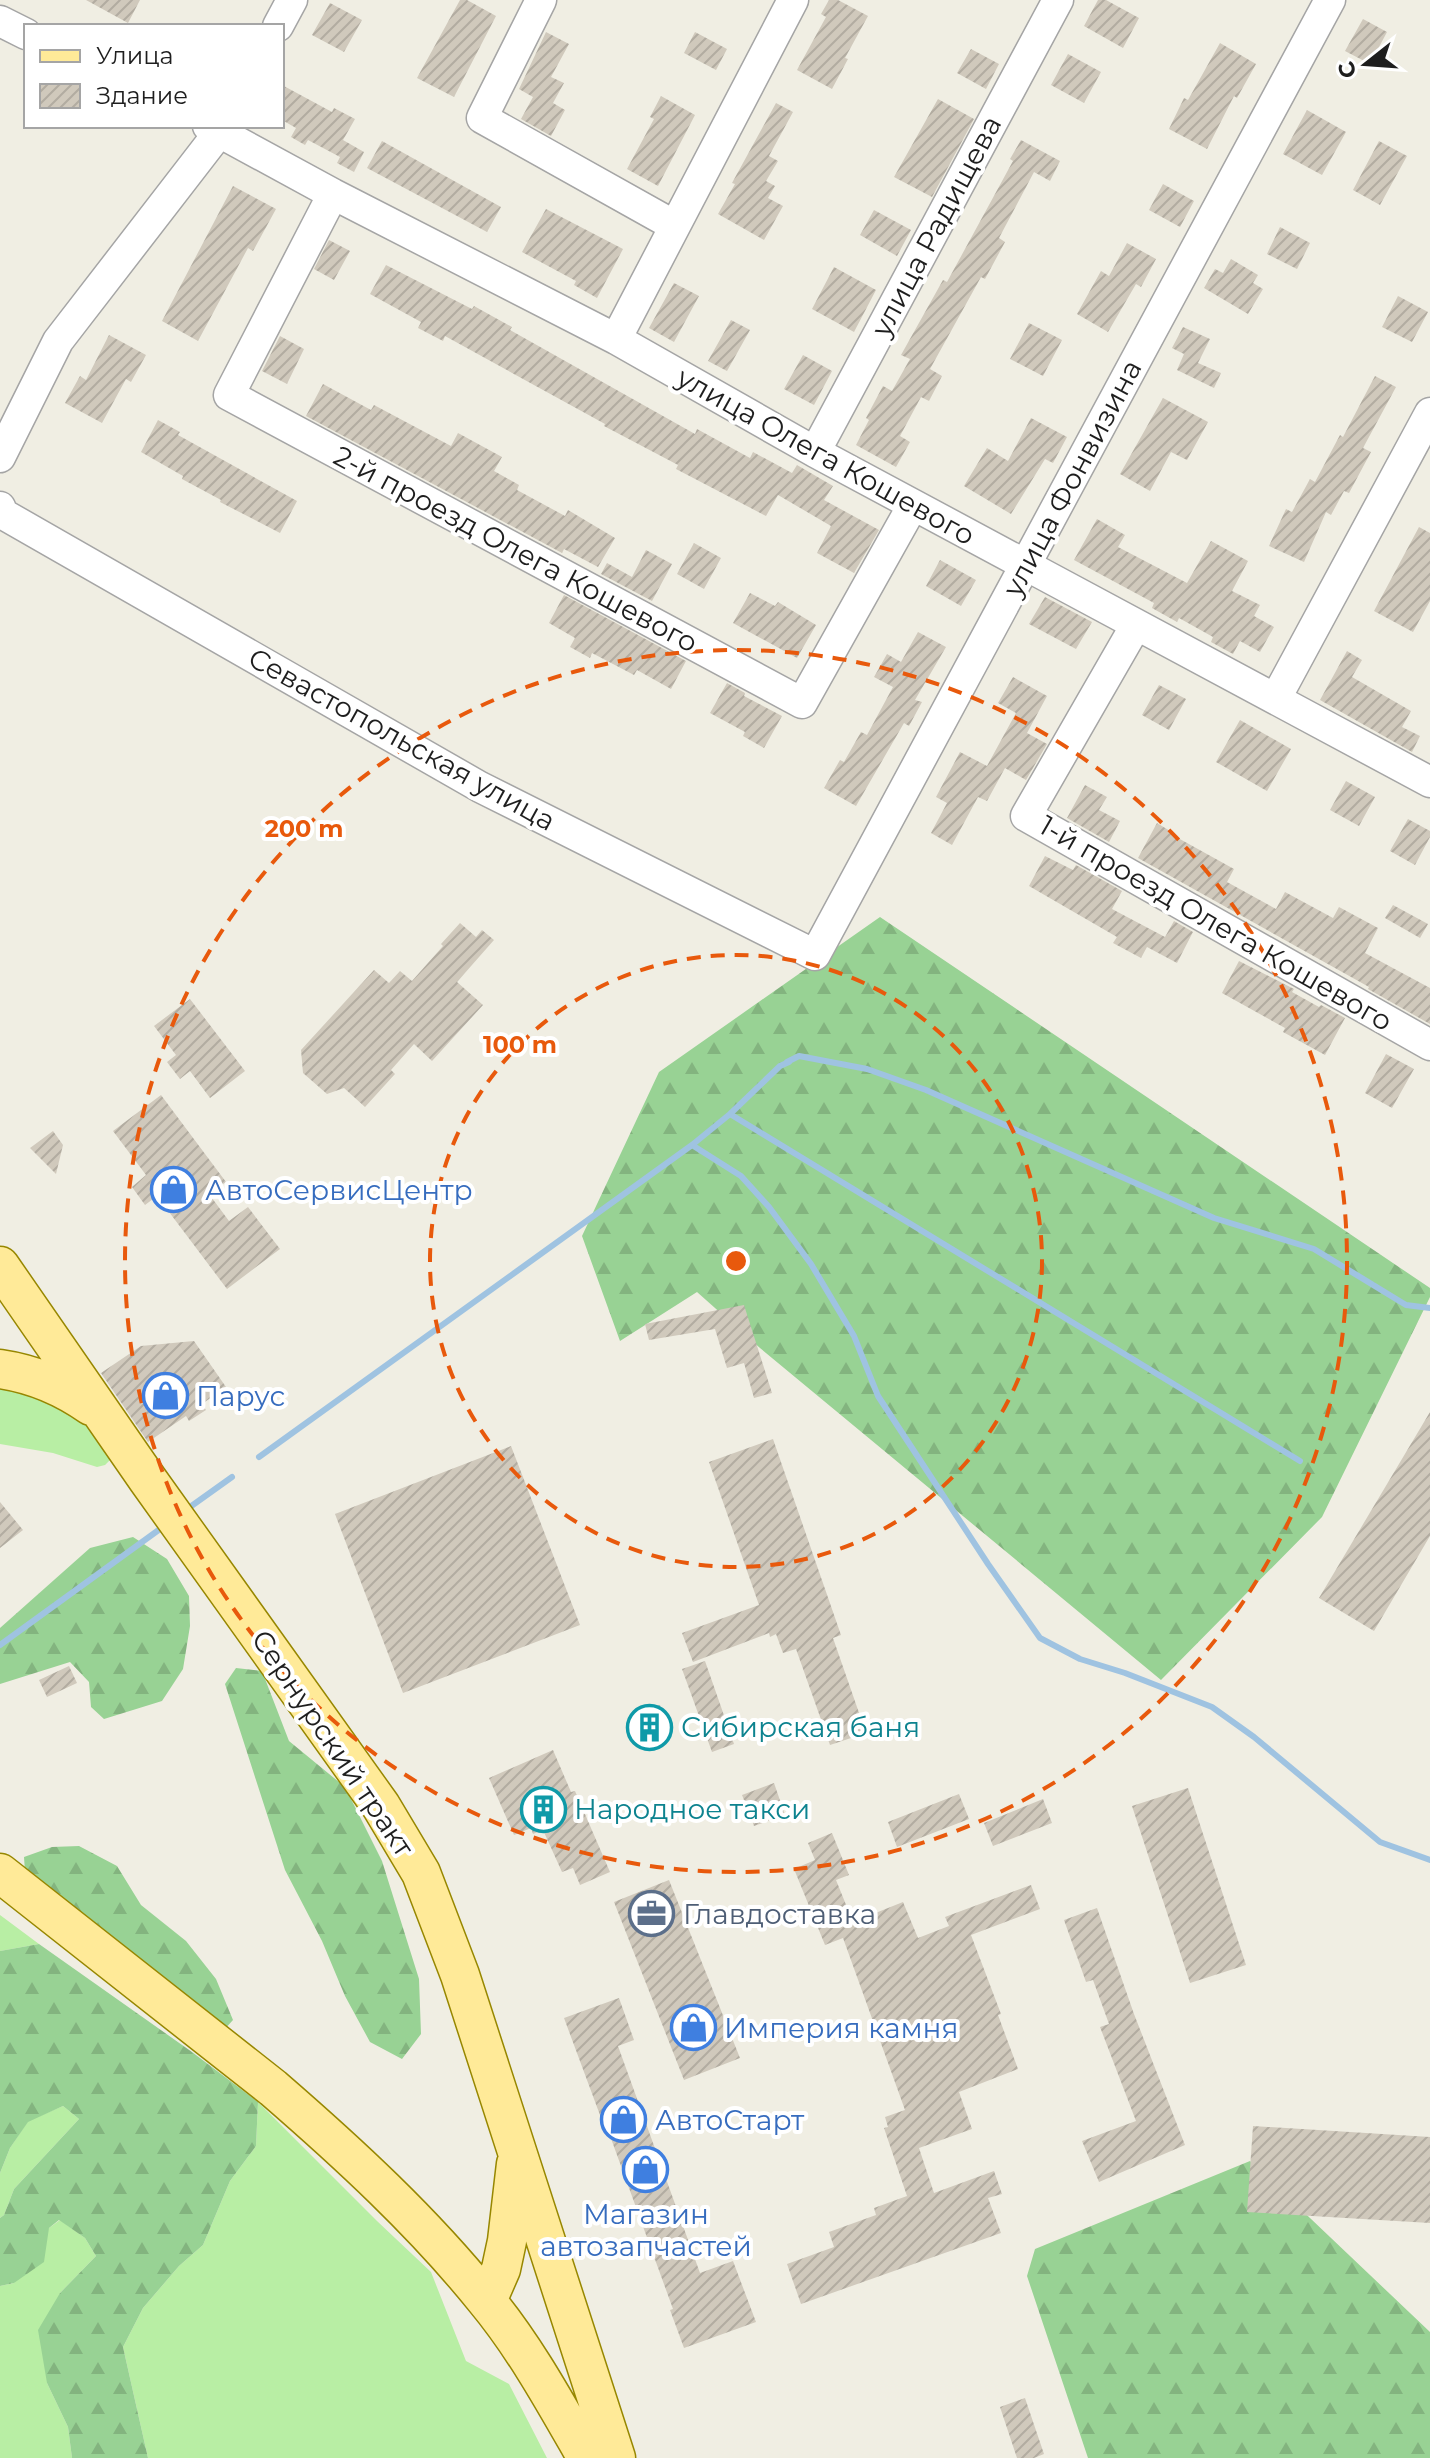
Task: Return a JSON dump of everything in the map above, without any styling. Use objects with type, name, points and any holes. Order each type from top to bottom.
[{"type":"main road","name":"Сернурский тракт","points":[[0,1266],[402,1839],[434,1903],[452,1951],[616,2458]]},
{"type":"main road","points":[[0,1369],[17,1371],[71,1392],[103,1415]]},
{"type":"main road","points":[[0,1873],[195,2024],[306,2117],[446,2254],[487,2301],[587,2458]]},
{"type":"main road","points":[[487,2301],[501,2269],[507,2241],[517,2152]]},
{"type":"street","points":[[279,24],[292,0]]},
{"type":"street","points":[[541,0],[482,118],[675,226]]},
{"type":"street","points":[[616,339],[793,0]]},
{"type":"street","name":"улица Радищева","points":[[815,452],[1058,0]]},
{"type":"street","name":"улица Фонвизина","points":[[815,955],[1330,0]]},
{"type":"street","points":[[0,21],[24,33]]},
{"type":"street","points":[[0,457],[58,341],[218,128]]},
{"type":"street","name":"улица Олега Кошевого","points":[[218,128],[333,194],[616,339],[815,452],[1430,782]]},
{"type":"street","name":"2-й проезд Олега Кошевого","points":[[333,194],[229,395],[774,688],[802,703],[913,505]]},
{"type":"street","points":[[1276,698],[1430,413]]},
{"type":"street","name":"Севастопольская улица","points":[[0,507],[3,514],[480,787],[815,955]]},
{"type":"street","name":"1-й проезд Олега Кошевого","points":[[1136,625],[1026,816],[1430,1045]]},
{"type":"green space","points":[[880,917],[1430,1288],[1430,1297],[1322,1517],[1161,1680],[760,1348],[697,1292],[620,1341],[582,1236],[659,1072]]},
{"type":"green space","points":[[0,1384],[18,1384],[76,1415],[111,1452],[110,1460],[97,1467],[53,1453],[0,1444]]},
{"type":"green space","points":[[133,1537],[167,1559],[189,1596],[190,1626],[183,1669],[162,1701],[104,1719],[91,1707],[89,1682],[70,1662],[0,1684],[0,1628],[90,1548]]},
{"type":"green space","points":[[236,1668],[262,1671],[289,1741],[345,1787],[382,1861],[419,1979],[421,2034],[402,2059],[370,2042],[285,1870],[225,1684]]},
{"type":"green space","points":[[79,1846],[117,1866],[141,1905],[186,1941],[216,1979],[233,2020],[223,2031],[25,1872],[24,1857],[52,1847]]},
{"type":"green space","points":[[0,1915],[39,1944],[0,1951]]},
{"type":"green space","points":[[39,1944],[258,2102],[256,2146],[230,2181],[203,2245],[179,2266],[143,2308],[123,2347],[148,2458],[72,2458],[68,2427],[47,2383],[38,2330],[60,2293],[96,2256],[85,2238],[59,2220],[49,2228],[44,2262],[14,2283],[0,2286],[0,2218],[14,2189],[79,2119],[63,2106],[28,2122],[10,2148],[0,2173],[0,1951]]},
{"type":"green space","points":[[258,2102],[431,2272],[466,2361],[509,2384],[547,2458],[148,2458],[123,2347],[143,2308],[179,2266],[203,2245],[230,2181],[256,2146]]},
{"type":"green space","points":[[63,2106],[79,2119],[14,2189],[0,2218],[0,2173],[10,2148],[28,2121]]},
{"type":"green space","points":[[1250,2161],[1430,2332],[1430,2458],[1088,2458],[1027,2276],[1035,2249]]},
{"type":"green space","points":[[60,2220],[85,2238],[96,2256],[60,2293],[47,2383],[68,2427],[72,2458],[0,2458],[0,2286],[14,2283],[49,2228]]},
{"type":"building","points":[[86,0],[140,0],[128,23]]},
{"type":"building","points":[[460,0],[467,0],[496,16],[454,97],[417,78]]},
{"type":"building","points":[[829,0],[838,0],[868,16],[832,89],[797,70],[826,17],[821,14]]},
{"type":"building","points":[[1098,0],[1106,0],[1139,18],[1123,48],[1084,26]]},
{"type":"building","points":[[330,3],[362,20],[344,52],[312,35]]},
{"type":"building","points":[[1363,19],[1387,32],[1370,64],[1345,51]]},
{"type":"building","points":[[546,32],[569,44],[551,77],[564,83],[553,103],[565,110],[551,136],[521,119],[533,97],[519,89]]},
{"type":"building","points":[[695,32],[727,49],[716,70],[684,53]]},
{"type":"building","points":[[1220,43],[1256,64],[1237,98],[1234,96],[1207,149],[1169,129],[1184,98],[1188,100]]},
{"type":"building","points":[[971,49],[999,64],[986,89],[957,73]]},
{"type":"building","points":[[1068,54],[1101,72],[1084,103],[1051,85]]},
{"type":"building","points":[[284,86],[332,112],[334,108],[355,119],[343,140],[364,152],[354,172],[337,163],[340,157],[308,140],[305,145],[291,137],[296,128],[284,121]]},
{"type":"building","points":[[661,96],[695,115],[658,186],[627,169],[654,119],[650,117]]},
{"type":"building","points":[[938,99],[974,119],[932,197],[894,177]]},
{"type":"building","points":[[776,103],[793,112],[769,156],[778,161],[766,181],[775,186],[768,198],[783,206],[764,240],[718,214]]},
{"type":"building","points":[[1307,110],[1346,132],[1322,175],[1283,154]]},
{"type":"building","points":[[1021,140],[1060,161],[1050,181],[1034,172],[999,238],[1005,242],[985,279],[981,277],[930,369],[942,376],[929,401],[921,397],[900,436],[910,442],[896,467],[856,445],[869,420],[866,418],[883,386],[892,391],[910,359],[901,355],[943,280],[947,282],[1013,161],[1010,159]]},
{"type":"building","points":[[382,141],[501,207],[487,232],[367,168]]},
{"type":"building","points":[[1379,141],[1407,156],[1380,205],[1353,190]]},
{"type":"building","points":[[1163,184],[1194,201],[1180,227],[1149,210]]},
{"type":"building","points":[[233,186],[276,209],[253,251],[248,248],[198,341],[162,321]]},
{"type":"building","points":[[546,209],[623,249],[597,298],[574,285],[576,281],[522,252]]},
{"type":"building","points":[[874,210],[911,230],[897,256],[860,235]]},
{"type":"building","points":[[1280,227],[1310,243],[1297,269],[1267,254]]},
{"type":"building","points":[[329,240],[350,251],[334,280],[314,269]]},
{"type":"building","points":[[1127,243],[1156,259],[1141,287],[1136,284],[1108,332],[1077,314],[1101,271],[1109,276]]},
{"type":"building","points":[[1231,259],[1258,275],[1253,283],[1263,289],[1248,314],[1204,288],[1215,269],[1223,273]]},
{"type":"building","points":[[386,265],[472,309],[474,306],[512,327],[510,330],[695,434],[697,429],[750,458],[753,452],[792,473],[797,465],[833,486],[824,500],[879,530],[854,573],[817,553],[831,526],[778,495],[766,516],[676,469],[678,465],[445,336],[443,341],[418,328],[421,322],[370,294]]},
{"type":"building","points":[[834,267],[876,290],[854,332],[812,309]]},
{"type":"building","points":[[674,283],[699,296],[674,342],[649,328]]},
{"type":"building","points":[[1398,296],[1428,312],[1412,342],[1382,327]]},
{"type":"building","points":[[731,320],[750,330],[727,371],[708,361]]},
{"type":"building","points":[[1029,323],[1062,340],[1043,376],[1010,359]]},
{"type":"building","points":[[1183,327],[1210,339],[1198,363],[1221,373],[1214,388],[1177,370],[1184,354],[1172,348]]},
{"type":"building","points":[[109,335],[146,355],[131,382],[126,379],[102,423],[65,403],[80,376],[86,380]]},
{"type":"building","points":[[280,336],[304,349],[287,384],[262,371]]},
{"type":"building","points":[[803,355],[832,371],[814,405],[784,389]]},
{"type":"building","points":[[1375,376],[1396,387],[1363,448],[1371,452],[1349,493],[1344,491],[1331,515],[1326,512],[1304,562],[1269,546],[1286,509],[1292,512],[1310,479],[1315,482]]},
{"type":"building","points":[[323,384],[371,410],[374,405],[451,446],[458,433],[502,457],[494,471],[519,485],[517,490],[565,516],[568,510],[615,538],[598,567],[564,549],[562,553],[306,416]]},
{"type":"building","points":[[1163,398],[1208,422],[1187,460],[1171,452],[1150,491],[1120,474]]},
{"type":"building","points":[[1031,418],[1067,437],[1053,463],[1045,459],[1011,514],[964,486],[987,448],[1008,461]]},
{"type":"building","points":[[158,420],[180,432],[178,435],[297,501],[280,533],[220,502],[141,452]]},
{"type":"building","points":[[1097,519],[1125,535],[1118,547],[1187,583],[1211,541],[1248,561],[1232,591],[1260,605],[1254,616],[1274,627],[1260,652],[1240,641],[1233,654],[1211,642],[1213,637],[1179,618],[1177,622],[1152,608],[1154,603],[1074,560]]},
{"type":"building","points":[[1419,527],[1430,533],[1430,601],[1413,632],[1374,611]]},
{"type":"building","points":[[694,543],[721,558],[704,589],[677,574]]},
{"type":"building","points":[[646,550],[672,564],[652,601],[601,574],[607,563],[632,577]]},
{"type":"building","points":[[940,560],[976,580],[961,606],[926,586]]},
{"type":"building","points":[[750,593],[775,606],[778,602],[816,625],[797,658],[733,623]]},
{"type":"building","points":[[564,595],[686,661],[671,689],[637,670],[634,675],[592,653],[590,658],[570,647],[575,638],[549,623]]},
{"type":"building","points":[[1045,597],[1092,622],[1076,649],[1029,624]]},
{"type":"building","points":[[918,632],[946,647],[915,700],[922,702],[909,726],[904,723],[856,806],[824,788],[861,732],[867,735],[893,687],[874,677],[887,654],[901,662]]},
{"type":"building","points":[[1347,651],[1362,660],[1352,677],[1411,711],[1402,727],[1420,736],[1412,752],[1320,700]]},
{"type":"building","points":[[1013,677],[1047,696],[1027,733],[1047,744],[1026,780],[1005,768],[987,801],[978,797],[952,845],[931,833],[947,803],[936,797],[960,752],[987,766],[1016,713],[998,703]]},
{"type":"building","points":[[727,683],[745,693],[744,696],[782,716],[764,748],[743,736],[745,732],[710,713]]},
{"type":"building","points":[[1159,685],[1186,699],[1169,730],[1142,715]]},
{"type":"building","points":[[1240,720],[1291,749],[1267,791],[1216,762]]},
{"type":"building","points":[[1346,781],[1375,797],[1359,826],[1330,810]]},
{"type":"building","points":[[1085,785],[1107,797],[1099,810],[1120,821],[1109,842],[1067,818]]},
{"type":"building","points":[[1408,819],[1430,831],[1430,837],[1415,865],[1390,851]]},
{"type":"building","points":[[1157,823],[1169,833],[1234,869],[1227,882],[1276,909],[1285,892],[1333,918],[1339,907],[1378,928],[1365,953],[1430,988],[1430,1024],[1138,858]]},
{"type":"building","points":[[1045,856],[1073,870],[1076,865],[1122,891],[1112,909],[1165,937],[1174,921],[1193,932],[1177,963],[1147,947],[1141,958],[1113,943],[1117,937],[1029,886]]},
{"type":"building","points":[[1393,905],[1428,924],[1420,938],[1385,918]]},
{"type":"building","points":[[460,923],[476,937],[482,930],[494,940],[457,982],[483,1005],[432,1061],[414,1044],[391,1070],[395,1074],[365,1107],[344,1088],[327,1094],[303,1073],[301,1050],[374,970],[389,983],[400,971],[412,981]]},
{"type":"building","points":[[1239,961],[1294,989],[1292,992],[1319,1007],[1321,1005],[1345,1018],[1325,1055],[1283,1032],[1285,1028],[1222,993]]},
{"type":"building","points":[[190,999],[245,1071],[210,1098],[190,1071],[180,1079],[167,1062],[176,1055],[154,1026]]},
{"type":"building","points":[[1386,1054],[1414,1069],[1392,1108],[1365,1093]]},
{"type":"building","name":"АвтоСервисЦентр","points":[[161,1095],[226,1182],[209,1194],[229,1221],[248,1207],[280,1249],[227,1289],[157,1196],[145,1205],[132,1187],[146,1175],[113,1131]]},
{"type":"building","points":[[53,1131],[63,1145],[56,1174],[30,1148]]},
{"type":"building","points":[[744,1305],[772,1393],[754,1398],[744,1363],[727,1368],[715,1329],[649,1340],[645,1324]]},
{"type":"building","name":"Парус","points":[[194,1341],[226,1387],[202,1404],[206,1410],[189,1421],[186,1416],[148,1442],[101,1373],[141,1346]]},
{"type":"building","points":[[1430,1412],[1430,1536],[1374,1631],[1319,1598]]},
{"type":"building","points":[[773,1439],[841,1635],[833,1638],[866,1733],[830,1745],[796,1649],[783,1653],[776,1634],[770,1637],[769,1633],[693,1662],[682,1633],[759,1605],[709,1462]]},
{"type":"building","points":[[511,1446],[580,1625],[403,1693],[335,1514]]},
{"type":"building","points":[[0,1502],[23,1530],[0,1548]]},
{"type":"building","points":[[705,1661],[734,1744],[712,1752],[682,1669]]},
{"type":"building","points":[[69,1666],[77,1683],[47,1697],[39,1680]]},
{"type":"building","name":"Сибирская баня","points":[[660,1705],[671,1737],[640,1748],[629,1716]]},
{"type":"building","name":"Народное такси","points":[[553,1750],[571,1792],[575,1791],[610,1872],[580,1885],[573,1868],[562,1872],[543,1830],[533,1834],[531,1828],[514,1835],[489,1778]]},
{"type":"building","points":[[774,1783],[785,1815],[754,1826],[742,1795]]},
{"type":"building","points":[[1188,1788],[1246,1965],[1190,1983],[1132,1806]]},
{"type":"building","points":[[959,1794],[969,1819],[897,1847],[888,1822]]},
{"type":"building","points":[[1043,1799],[1052,1823],[993,1846],[984,1823]]},
{"type":"building","points":[[832,1833],[849,1875],[836,1880],[853,1922],[903,1902],[918,1938],[949,1926],[945,1917],[1031,1885],[1040,1909],[971,1935],[1018,2069],[959,2092],[972,2129],[919,2148],[934,2193],[994,2171],[1002,2194],[988,2198],[1001,2233],[801,2304],[787,2264],[834,2247],[829,2232],[876,2215],[874,2208],[907,2196],[884,2128],[888,2127],[885,2117],[905,2110],[843,1938],[825,1945],[794,1869],[815,1860],[808,1843]]},
{"type":"building","points":[[669,1880],[740,2058],[684,2080],[614,1902]]},
{"type":"building","points":[[1097,1908],[1185,2145],[1099,2182],[1082,2141],[1136,2121],[1100,2027],[1109,2024],[1093,1980],[1086,1982],[1064,1920]]},
{"type":"building","points":[[619,1998],[634,2040],[618,2046],[700,2273],[733,2261],[756,2322],[684,2348],[670,2310],[673,2309],[609,2133],[564,2018]]},
{"type":"building","points":[[1253,2126],[1430,2137],[1430,2223],[1247,2212]]},
{"type":"building","points":[[1025,2398],[1044,2454],[1034,2458],[1017,2458],[1000,2407]]},
{"type":"waterway","points":[[787,1062],[799,1056],[867,1069],[926,1090],[1214,1218],[1314,1249],[1406,1305],[1430,1308]]},
{"type":"waterway","points":[[259,1457],[692,1145],[780,1066],[789,1062]]},
{"type":"waterway","points":[[730,1114],[1300,1461]]},
{"type":"waterway","points":[[692,1145],[741,1176],[769,1207],[811,1264],[854,1336],[878,1396],[1040,1638],[1080,1659],[1212,1707],[1254,1737],[1380,1842],[1430,1860]]},
{"type":"waterway","points":[[190,1507],[232,1477]]},
{"type":"waterway","points":[[0,1645],[160,1529]]},
{"type":"place","name":"АвтоСервисЦентр","points":[[174,1190]]},
{"type":"place","name":"Парус","points":[[165,1396]]},
{"type":"place","name":"Сибирская баня","points":[[650,1727]]},
{"type":"place","name":"Народное такси","points":[[543,1809]]},
{"type":"place","name":"Главдоставка","points":[[652,1914]]},
{"type":"place","name":"Империя камня","points":[[693,2028]]},
{"type":"place","name":"АвтоСтарт","points":[[624,2120]]},
{"type":"place","name":"Магазин автозапчастей","points":[[646,2170]]}]
